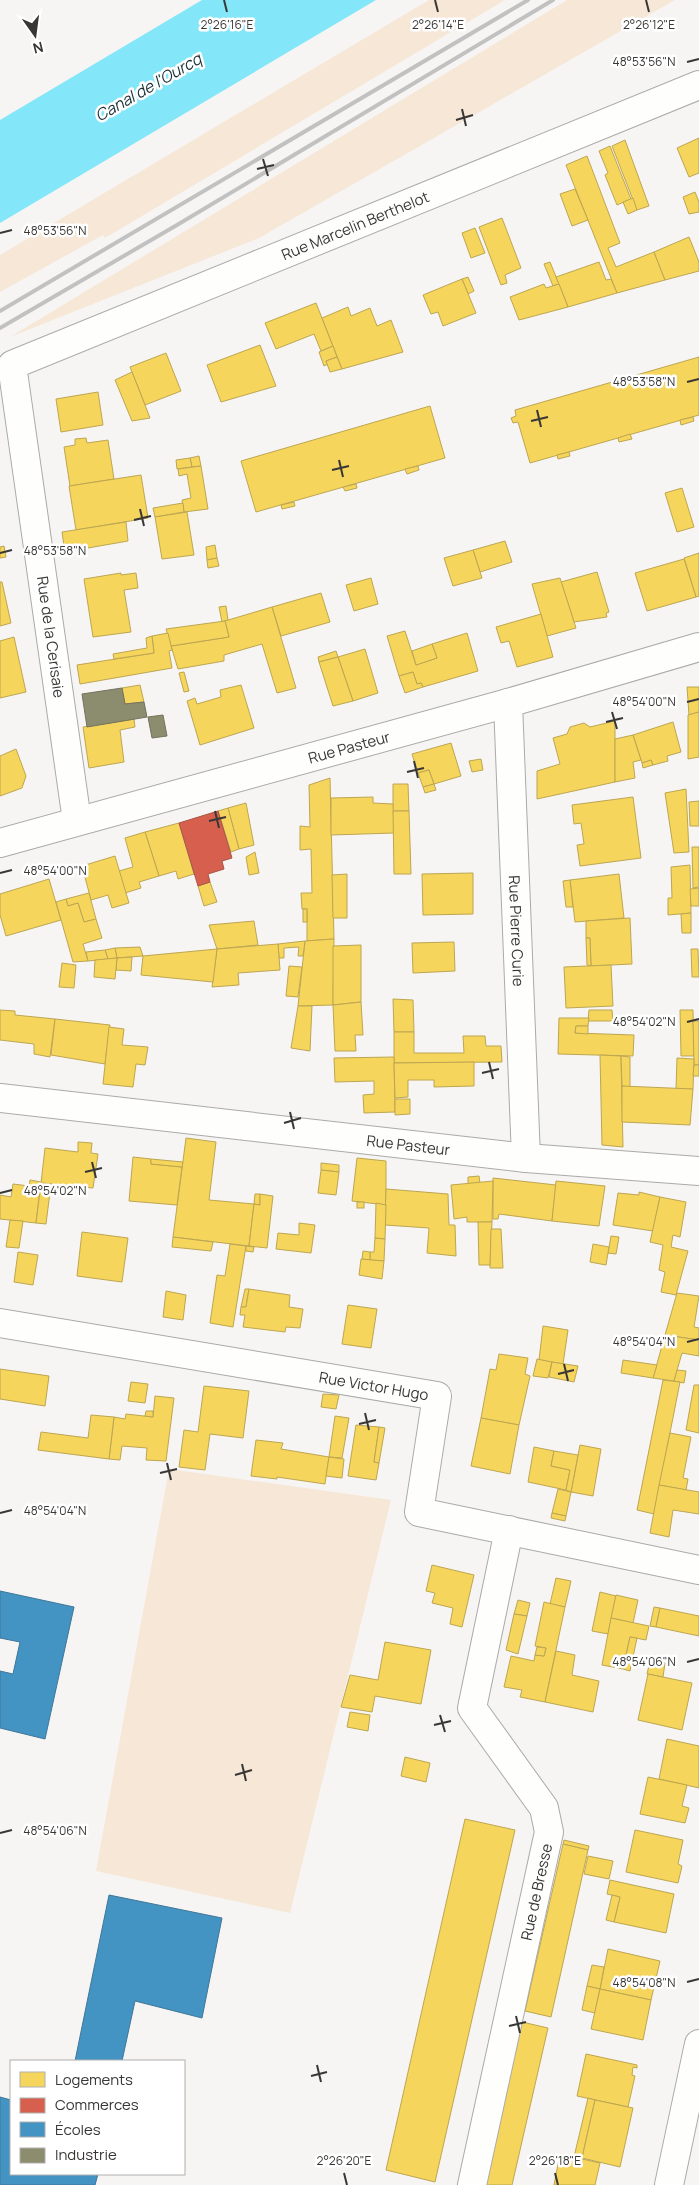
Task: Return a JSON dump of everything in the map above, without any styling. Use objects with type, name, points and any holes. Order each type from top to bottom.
[{"type":"street","name":"Rue Marcelin Berthelot","points":[[12,365],[699,85]]},
{"type":"street","name":"Rue de la Cerisaie","points":[[12,365],[77,821]]},
{"type":"street","name":"Rue Pasteur","points":[[0,843],[508,703],[699,647]]},
{"type":"street","name":"Rue Pierre Curie","points":[[508,703],[526,1158]]},
{"type":"street","name":"Rue Pasteur","points":[[0,1098],[526,1158],[699,1171]]},
{"type":"street","name":"Rue Victor Hugo","points":[[0,1323],[437,1396],[418,1512],[699,1570]]},
{"type":"street","name":"Rue de Bresse","points":[[472,2185],[549,1832],[544,1808],[472,1708],[509,1530]]},
{"type":"street","points":[[670,2185],[699,2044]]},
{"type":"shaded area","points":[[429,0],[505,0],[105,238],[103,235],[0,292],[0,255]]},
{"type":"shaded area","points":[[567,0],[675,0],[259,238],[10,337]]},
{"type":"shaded area","points":[[169,1469],[391,1500],[290,1913],[96,1871]]},
{"type":"water","name":"Canal de l'Ourcq","points":[[202,0],[376,0],[0,223],[0,120]]},
{"type":"building: Logements","points":[[699,138],[699,173],[689,177],[677,148]]},
{"type":"building: Logements","points":[[625,140],[649,206],[637,210],[612,146]]},
{"type":"building: Logements","points":[[610,146],[631,199],[617,205],[605,175],[608,173],[599,151]]},
{"type":"building: Logements","points":[[587,156],[620,243],[608,248],[616,267],[654,252],[665,280],[617,293],[566,165]]},
{"type":"building: Logements","points":[[575,189],[588,220],[572,226],[560,194]]},
{"type":"building: Logements","points":[[695,192],[699,202],[699,212],[689,214],[683,197]]},
{"type":"building: Logements","points":[[633,198],[637,210],[628,214],[623,202]]},
{"type":"building: Logements","points":[[502,218],[521,268],[505,275],[507,283],[501,285],[479,227]]},
{"type":"building: Logements","points":[[475,228],[485,253],[471,258],[462,233]]},
{"type":"building: Logements","points":[[689,237],[699,262],[699,271],[665,280],[654,252]]},
{"type":"building: Logements","points":[[550,262],[559,284],[553,286],[544,264]]},
{"type":"building: Logements","points":[[599,262],[606,280],[611,279],[617,293],[568,307],[556,277]]},
{"type":"building: Logements","points":[[468,277],[474,291],[468,294],[462,279]]},
{"type":"building: Logements","points":[[462,279],[476,313],[443,326],[438,312],[431,314],[423,295]]},
{"type":"building: Logements","points":[[544,284],[546,288],[559,284],[568,307],[519,320],[510,297]]},
{"type":"building: Logements","points":[[316,303],[333,346],[321,351],[314,334],[276,349],[265,323]]},
{"type":"building: Logements","points":[[348,307],[351,316],[370,308],[377,326],[391,320],[403,352],[342,369],[322,318]]},
{"type":"building: Logements","points":[[260,345],[276,386],[221,402],[207,365]]},
{"type":"building: Logements","points":[[333,346],[337,357],[326,361],[328,364],[324,366],[319,352]]},
{"type":"building: Logements","points":[[166,353],[181,391],[145,405],[130,367]]},
{"type":"building: Logements","points":[[337,357],[342,369],[330,372],[326,361]]},
{"type":"building: Logements","points":[[699,357],[699,415],[530,463],[518,422],[513,423],[511,418],[516,416],[515,410]]},
{"type":"building: Logements","points":[[132,372],[150,418],[132,421],[115,380]]},
{"type":"building: Logements","points":[[98,392],[103,425],[61,432],[56,399]]},
{"type":"building: Logements","points":[[430,406],[445,458],[256,512],[241,461]]},
{"type":"building: Logements","points":[[693,417],[694,421],[681,425],[680,420]]},
{"type":"building: Logements","points":[[630,434],[632,439],[619,442],[618,438]]},
{"type":"building: Logements","points":[[86,438],[87,443],[108,440],[114,479],[70,486],[64,447],[75,445],[75,439]]},
{"type":"building: Logements","points":[[569,452],[570,456],[558,459],[557,455]]},
{"type":"building: Logements","points":[[199,456],[201,466],[192,467],[190,458]]},
{"type":"building: Logements","points":[[190,458],[192,467],[177,469],[176,460]]},
{"type":"building: Logements","points":[[201,466],[208,509],[184,512],[182,500],[191,498],[187,474],[179,476],[178,469]]},
{"type":"building: Logements","points":[[418,466],[419,470],[407,474],[405,469]]},
{"type":"building: Logements","points":[[141,475],[148,518],[76,530],[69,486]]},
{"type":"building: Logements","points":[[356,484],[357,488],[345,491],[343,487]]},
{"type":"building: Logements","points":[[682,488],[694,527],[677,532],[665,493]]},
{"type":"building: Logements","points":[[294,502],[295,506],[282,509],[281,505]]},
{"type":"building: Logements","points":[[183,503],[184,512],[155,517],[153,508]]},
{"type":"building: Logements","points":[[187,512],[194,555],[162,559],[155,517]]},
{"type":"building: Logements","points":[[126,522],[128,541],[65,552],[62,532]]},
{"type":"building: Logements","points":[[505,541],[512,562],[480,572],[473,550]]},
{"type":"building: Logements","points":[[215,545],[217,558],[207,560],[206,547]]},
{"type":"building: Logements","points":[[4,546],[6,557],[0,558],[0,547]]},
{"type":"building: Logements","points":[[473,550],[482,578],[453,586],[444,558]]},
{"type":"building: Logements","points":[[699,553],[699,596],[696,597],[684,558]]},
{"type":"building: Logements","points":[[217,558],[219,566],[208,568],[207,560]]},
{"type":"building: Logements","points":[[684,559],[696,597],[647,611],[635,573]]},
{"type":"building: Logements","points":[[597,572],[609,612],[606,613],[607,617],[574,622],[561,582]]},
{"type":"building: Logements","points":[[121,573],[121,575],[136,573],[138,588],[124,590],[131,632],[93,637],[84,579]]},
{"type":"building: Logements","points":[[371,578],[378,604],[354,611],[346,585]]},
{"type":"building: Logements","points":[[560,578],[576,628],[547,636],[532,584]]},
{"type":"building: Logements","points":[[0,582],[2,582],[11,623],[0,626]]},
{"type":"building: Logements","points":[[321,593],[330,622],[281,636],[272,607]]},
{"type":"building: Logements","points":[[226,606],[228,620],[222,622],[219,607]]},
{"type":"building: Logements","points":[[272,607],[296,688],[277,693],[262,644],[224,655],[224,661],[178,669],[171,646],[229,637],[225,621]]},
{"type":"building: Logements","points":[[541,614],[553,657],[517,667],[509,641],[501,643],[496,627]]},
{"type":"building: Logements","points":[[225,621],[229,637],[171,646],[166,629]]},
{"type":"building: Logements","points":[[405,631],[416,665],[437,658],[432,644],[467,633],[478,671],[423,687],[421,683],[417,684],[413,672],[399,676],[387,636]]},
{"type":"building: Logements","points":[[168,633],[172,650],[169,651],[172,668],[80,684],[77,665],[154,653],[152,636]]},
{"type":"building: Logements","points":[[152,636],[154,653],[114,659],[113,654],[147,648],[146,638]]},
{"type":"building: Logements","points":[[14,637],[26,692],[0,698],[0,641]]},
{"type":"building: Logements","points":[[432,644],[437,658],[416,665],[412,651]]},
{"type":"building: Logements","points":[[365,649],[378,693],[353,701],[338,657]]},
{"type":"building: Logements","points":[[336,651],[338,657],[319,662],[318,657]]},
{"type":"building: Logements","points":[[338,657],[353,701],[333,706],[319,662]]},
{"type":"building: Logements","points":[[184,672],[189,691],[184,692],[179,673]]},
{"type":"building: Logements","points":[[413,672],[417,684],[421,683],[423,687],[405,693],[399,676]]},
{"type":"building: Logements","points":[[140,685],[144,702],[125,704],[122,688]]},
{"type":"building: Logements","points":[[241,685],[254,728],[200,745],[187,701],[195,698],[197,704],[221,697],[220,690]]},
{"type":"building: Logements","points":[[687,687],[699,687],[699,712],[689,715]]},
{"type":"building: Logements","points":[[699,712],[699,757],[688,759],[688,715]]},
{"type":"building: Logements","points":[[134,719],[135,727],[120,730],[124,762],[89,768],[83,727]]},
{"type":"building: Logements","points":[[615,721],[615,782],[537,799],[537,771],[560,764],[553,738],[567,734],[570,727],[584,723],[590,727]]},
{"type":"building: Logements","points":[[673,722],[681,752],[667,756],[668,761],[653,765],[651,760],[642,763],[633,735]]},
{"type":"building: Logements","points":[[633,735],[641,760],[633,762],[635,778],[615,782],[615,739]]},
{"type":"building: Logements","points":[[451,743],[461,776],[434,784],[429,770],[418,773],[412,754]]},
{"type":"building: Logements","points":[[16,749],[26,776],[22,788],[0,796],[0,756]]},
{"type":"building: Logements","points":[[481,759],[483,770],[472,772],[469,761]]},
{"type":"building: Logements","points":[[651,760],[653,765],[643,768],[642,763]]},
{"type":"building: Logements","points":[[429,770],[434,784],[423,787],[418,773]]},
{"type":"building: Logements","points":[[330,778],[334,939],[307,941],[307,909],[302,909],[301,893],[312,893],[311,849],[300,850],[300,826],[310,827],[309,785]]},
{"type":"building: Logements","points":[[393,784],[408,784],[409,811],[393,811]]},
{"type":"building: Logements","points":[[434,784],[436,790],[425,793],[423,787]]},
{"type":"building: Logements","points":[[686,789],[689,852],[674,853],[665,793]]},
{"type":"building: Logements","points":[[373,797],[373,803],[393,804],[394,833],[331,835],[331,798]]},
{"type":"building: Logements","points":[[633,797],[641,858],[580,866],[577,845],[584,844],[581,823],[574,824],[572,805]]},
{"type":"building: Logements","points":[[699,801],[699,826],[690,826],[689,802]]},
{"type":"building: Logements","points":[[246,803],[254,845],[239,849],[228,808]]},
{"type":"building: Logements","points":[[228,808],[239,849],[231,852],[218,811]]},
{"type":"building: Logements","points":[[393,811],[409,811],[411,874],[394,874]]},
{"type":"building: Logements","points":[[179,823],[194,874],[178,879],[176,871],[159,876],[145,832]]},
{"type":"building: Logements","points":[[145,832],[159,876],[139,882],[141,888],[125,893],[119,871],[133,867],[125,838]]},
{"type":"building: Logements","points":[[692,847],[699,847],[699,887],[693,888]]},
{"type":"building: Logements","points":[[255,852],[259,873],[249,875],[246,857]]},
{"type":"building: Logements","points":[[115,856],[129,903],[112,908],[108,895],[91,900],[82,866]]},
{"type":"building: Logements","points":[[690,865],[691,913],[668,915],[668,898],[672,898],[671,867]]},
{"type":"building: Logements","points":[[473,873],[473,914],[423,915],[422,874]]},
{"type":"building: Logements","points":[[347,874],[347,918],[333,918],[332,875]]},
{"type":"building: Logements","points":[[619,874],[624,918],[575,922],[570,880]]},
{"type":"building: Logements","points":[[49,879],[61,920],[6,936],[0,915],[0,894]]},
{"type":"building: Logements","points":[[570,880],[573,907],[566,907],[563,881]]},
{"type":"building: Logements","points":[[210,882],[217,902],[204,906],[198,886]]},
{"type":"building: Logements","points":[[699,888],[699,906],[691,906],[690,889]]},
{"type":"building: Logements","points":[[89,893],[96,919],[84,922],[78,903],[68,906],[66,899]]},
{"type":"building: Logements","points":[[66,899],[68,906],[78,903],[84,922],[96,919],[102,938],[83,944],[88,961],[73,962],[56,902]]},
{"type":"building: Logements","points":[[303,909],[307,909],[307,922],[303,922]]},
{"type":"building: Logements","points":[[691,913],[691,933],[682,933],[681,914]]},
{"type":"building: Logements","points":[[630,918],[632,964],[591,966],[590,938],[586,938],[586,921]]},
{"type":"building: Logements","points":[[254,921],[258,945],[217,949],[209,925]]},
{"type":"building: Logements","points":[[586,938],[590,938],[591,966],[587,965]]},
{"type":"building: Logements","points":[[334,939],[333,1005],[298,1006],[305,941]]},
{"type":"building: Logements","points":[[305,941],[303,956],[298,956],[299,947],[284,948],[284,958],[279,958],[278,944]]},
{"type":"building: Logements","points":[[454,942],[455,971],[413,973],[412,943]]},
{"type":"building: Logements","points":[[278,944],[280,970],[238,973],[239,985],[212,987],[217,949]]},
{"type":"building: Logements","points":[[361,945],[361,1002],[333,1005],[333,946]]},
{"type":"building: Logements","points":[[140,947],[143,956],[117,958],[115,948]]},
{"type":"building: Logements","points":[[115,948],[117,958],[108,959],[105,950]]},
{"type":"building: Logements","points":[[217,949],[213,982],[141,975],[143,956]]},
{"type":"building: Logements","points":[[691,949],[698,949],[699,977],[692,977]]},
{"type":"building: Logements","points":[[105,950],[108,959],[88,961],[86,952]]},
{"type":"building: Logements","points":[[132,957],[131,971],[116,970],[117,958]]},
{"type":"building: Logements","points":[[117,958],[115,979],[94,977],[95,960]]},
{"type":"building: Logements","points":[[62,963],[76,965],[74,988],[59,987]]},
{"type":"building: Logements","points":[[611,965],[613,1006],[566,1008],[564,967]]},
{"type":"building: Logements","points":[[289,966],[302,967],[298,997],[286,996]]},
{"type":"building: Logements","points":[[393,999],[413,1000],[414,1032],[394,1032]]},
{"type":"building: Logements","points":[[361,1002],[363,1035],[355,1035],[356,1051],[335,1051],[333,1005]]},
{"type":"building: Logements","points":[[298,1006],[312,1006],[310,1051],[291,1048]]},
{"type":"building: Logements","points":[[0,1010],[15,1011],[15,1015],[55,1019],[50,1057],[34,1054],[34,1044],[0,1040]]},
{"type":"building: Logements","points":[[589,1010],[612,1010],[613,1021],[588,1021]]},
{"type":"building: Logements","points":[[680,1010],[693,1010],[694,1056],[681,1056]]},
{"type":"building: Logements","points":[[559,1018],[589,1018],[588,1026],[576,1026],[575,1033],[634,1035],[633,1056],[558,1054]]},
{"type":"building: Logements","points":[[55,1019],[110,1025],[105,1064],[51,1055]]},
{"type":"building: Logements","points":[[693,1021],[699,1021],[699,1065],[694,1065]]},
{"type":"building: Logements","points":[[576,1026],[588,1026],[588,1034],[575,1033]]},
{"type":"building: Logements","points":[[109,1027],[124,1029],[122,1045],[148,1047],[145,1065],[136,1064],[133,1087],[103,1084]]},
{"type":"building: Logements","points":[[394,1032],[414,1032],[414,1053],[464,1053],[463,1036],[485,1036],[486,1046],[501,1046],[502,1062],[394,1063]]},
{"type":"building: Logements","points":[[600,1055],[621,1056],[623,1147],[602,1145]]},
{"type":"building: Logements","points":[[621,1056],[630,1057],[630,1087],[622,1086]]},
{"type":"building: Logements","points":[[394,1057],[395,1112],[364,1113],[363,1095],[374,1094],[374,1081],[335,1082],[334,1058]]},
{"type":"building: Logements","points":[[677,1058],[694,1059],[693,1089],[676,1089]]},
{"type":"building: Logements","points":[[474,1062],[474,1086],[434,1087],[434,1080],[408,1080],[408,1097],[395,1098],[394,1063]]},
{"type":"building: Logements","points":[[694,1065],[699,1065],[699,1076],[693,1076]]},
{"type":"building: Logements","points":[[622,1086],[693,1089],[690,1125],[622,1122]]},
{"type":"building: Logements","points":[[395,1099],[410,1099],[410,1114],[395,1115]]},
{"type":"building: Logements","points":[[186,1138],[216,1142],[209,1200],[254,1204],[249,1246],[173,1237]]},
{"type":"building: Logements","points":[[78,1142],[92,1143],[91,1153],[98,1154],[93,1188],[41,1183],[45,1148],[78,1152]]},
{"type":"building: Logements","points":[[133,1157],[151,1159],[151,1164],[182,1167],[177,1205],[129,1201]]},
{"type":"building: Logements","points":[[357,1158],[386,1161],[386,1205],[352,1201]]},
{"type":"building: Logements","points":[[151,1159],[183,1162],[182,1167],[151,1164]]},
{"type":"building: Logements","points":[[321,1163],[339,1165],[339,1172],[321,1170]]},
{"type":"building: Logements","points":[[321,1170],[339,1172],[336,1195],[318,1193]]},
{"type":"building: Logements","points":[[479,1176],[480,1183],[468,1184],[468,1177]]},
{"type":"building: Logements","points":[[493,1178],[556,1185],[552,1221],[499,1214],[498,1219],[493,1219]]},
{"type":"building: Logements","points":[[30,1180],[41,1182],[36,1223],[0,1219],[0,1195],[11,1197],[13,1184],[29,1186]]},
{"type":"building: Logements","points":[[493,1181],[492,1222],[467,1222],[467,1217],[454,1219],[451,1185]]},
{"type":"building: Logements","points":[[556,1181],[605,1186],[599,1226],[552,1221]]},
{"type":"building: Logements","points":[[41,1183],[51,1184],[46,1224],[36,1223]]},
{"type":"building: Logements","points":[[386,1189],[448,1194],[449,1225],[455,1225],[456,1256],[427,1253],[429,1228],[385,1225]]},
{"type":"building: Logements","points":[[639,1192],[660,1197],[653,1231],[613,1225],[618,1193],[639,1195]]},
{"type":"building: Logements","points":[[255,1194],[260,1194],[260,1205],[254,1204]]},
{"type":"building: Logements","points":[[260,1194],[273,1196],[267,1248],[249,1246],[254,1204],[260,1205]]},
{"type":"building: Logements","points":[[660,1197],[686,1202],[680,1237],[673,1235],[671,1247],[688,1251],[676,1295],[661,1292],[665,1272],[659,1270],[663,1245],[650,1242]]},
{"type":"building: Logements","points":[[357,1202],[364,1202],[364,1208],[357,1208]]},
{"type":"building: Logements","points":[[376,1203],[386,1205],[385,1239],[375,1238]]},
{"type":"building: Logements","points":[[10,1220],[23,1221],[19,1248],[6,1247]]},
{"type":"building: Logements","points":[[478,1222],[492,1222],[490,1265],[479,1265]]},
{"type":"building: Logements","points":[[299,1223],[315,1225],[311,1253],[276,1249],[278,1233],[299,1235]]},
{"type":"building: Logements","points":[[491,1229],[501,1229],[503,1268],[490,1268]]},
{"type":"building: Logements","points":[[82,1232],[128,1238],[122,1282],[77,1276]]},
{"type":"building: Logements","points":[[611,1236],[619,1237],[616,1254],[608,1253]]},
{"type":"building: Logements","points":[[173,1237],[213,1242],[211,1251],[172,1247]]},
{"type":"building: Logements","points":[[375,1238],[385,1239],[384,1261],[370,1260],[370,1252],[374,1252]]},
{"type":"building: Logements","points":[[230,1244],[246,1246],[233,1327],[210,1323],[217,1275],[225,1276]]},
{"type":"building: Logements","points":[[593,1244],[609,1247],[606,1265],[590,1262]]},
{"type":"building: Logements","points":[[246,1246],[254,1247],[253,1252],[246,1251]]},
{"type":"building: Logements","points":[[363,1251],[370,1252],[370,1260],[362,1259]]},
{"type":"building: Logements","points":[[18,1252],[38,1255],[33,1285],[14,1282]]},
{"type":"building: Logements","points":[[361,1259],[384,1261],[382,1279],[359,1275]]},
{"type":"building: Logements","points":[[245,1289],[249,1289],[246,1307],[241,1307]]},
{"type":"building: Logements","points":[[249,1289],[290,1295],[289,1307],[303,1309],[300,1328],[286,1327],[285,1332],[243,1327],[245,1315],[240,1315],[241,1307],[246,1307]]},
{"type":"building: Logements","points":[[166,1291],[186,1295],[183,1320],[163,1317]]},
{"type":"building: Logements","points":[[677,1293],[699,1296],[694,1327],[699,1328],[699,1340],[665,1335]]},
{"type":"building: Logements","points":[[348,1305],[377,1309],[371,1348],[342,1344]]},
{"type":"building: Logements","points":[[543,1326],[568,1330],[563,1364],[539,1360]]},
{"type":"building: Logements","points":[[665,1335],[699,1340],[699,1356],[682,1353],[674,1381],[653,1378]]},
{"type":"building: Logements","points":[[499,1354],[528,1358],[525,1374],[530,1376],[519,1425],[481,1418],[490,1369],[496,1370]]},
{"type":"building: Logements","points":[[537,1359],[552,1362],[548,1378],[533,1376]]},
{"type":"building: Logements","points":[[623,1360],[657,1365],[653,1378],[621,1373]]},
{"type":"building: Logements","points":[[552,1362],[578,1366],[574,1382],[549,1377]]},
{"type":"building: Logements","points":[[0,1369],[49,1376],[45,1406],[0,1399]]},
{"type":"building: Logements","points":[[677,1370],[686,1371],[684,1383],[674,1381]]},
{"type":"building: Logements","points":[[663,1380],[680,1382],[654,1514],[637,1510]]},
{"type":"building: Logements","points":[[131,1382],[148,1384],[145,1403],[128,1401]]},
{"type":"building: Logements","points":[[694,1385],[699,1385],[699,1433],[686,1430]]},
{"type":"building: Logements","points":[[204,1386],[249,1391],[243,1438],[210,1434],[205,1470],[179,1467],[184,1430],[198,1432]]},
{"type":"building: Logements","points":[[323,1394],[339,1395],[336,1409],[321,1407]]},
{"type":"building: Logements","points":[[155,1396],[174,1398],[166,1461],[146,1460],[147,1448],[122,1446],[120,1460],[109,1459],[114,1417],[125,1419],[126,1414],[153,1417]]},
{"type":"building: Logements","points":[[146,1411],[153,1411],[153,1417],[145,1416]]},
{"type":"building: Logements","points":[[91,1415],[114,1417],[109,1459],[38,1450],[41,1432],[88,1438]]},
{"type":"building: Logements","points":[[335,1416],[349,1418],[342,1458],[329,1457]]},
{"type":"building: Logements","points":[[481,1418],[519,1425],[510,1474],[471,1466]]},
{"type":"building: Logements","points":[[356,1425],[379,1427],[374,1462],[379,1463],[376,1480],[348,1476]]},
{"type":"building: Logements","points":[[379,1427],[385,1428],[379,1463],[374,1462]]},
{"type":"building: Logements","points":[[670,1433],[691,1437],[683,1478],[688,1479],[686,1490],[659,1485]]},
{"type":"building: Logements","points":[[256,1440],[283,1443],[281,1449],[329,1457],[325,1484],[277,1477],[277,1479],[251,1476]]},
{"type":"building: Logements","points":[[580,1445],[601,1449],[593,1496],[571,1492]]},
{"type":"building: Logements","points":[[534,1447],[554,1451],[551,1466],[570,1470],[566,1490],[528,1482]]},
{"type":"building: Logements","points":[[554,1451],[578,1455],[571,1492],[566,1490],[570,1470],[551,1466]]},
{"type":"building: Logements","points":[[329,1457],[344,1459],[342,1478],[326,1476]]},
{"type":"building: Logements","points":[[659,1485],[699,1492],[699,1514],[673,1510],[669,1537],[650,1533]]},
{"type":"building: Logements","points":[[558,1489],[571,1492],[566,1516],[552,1513]]},
{"type":"building: Logements","points":[[552,1513],[566,1516],[565,1521],[551,1518]]},
{"type":"building: Logements","points":[[432,1565],[474,1575],[462,1627],[450,1624],[453,1608],[432,1603],[435,1593],[426,1591]]},
{"type":"building: Logements","points":[[556,1578],[571,1581],[565,1607],[550,1604]]},
{"type":"building: Logements","points":[[600,1592],[616,1596],[608,1634],[592,1631]]},
{"type":"building: Logements","points":[[616,1595],[638,1600],[633,1623],[611,1618]]},
{"type":"building: Logements","points":[[518,1600],[530,1603],[527,1616],[514,1614]]},
{"type":"building: Logements","points":[[544,1602],[565,1607],[545,1702],[520,1697],[522,1690],[504,1687],[511,1656],[534,1661],[535,1655],[544,1656],[546,1648],[535,1646]]},
{"type":"building: Logements","points":[[654,1607],[660,1608],[656,1627],[650,1626]]},
{"type":"building: Logements","points":[[660,1608],[699,1616],[699,1636],[656,1627]]},
{"type":"building: Logements","points":[[514,1614],[527,1616],[518,1654],[506,1650]]},
{"type":"building: Logements","points":[[611,1618],[649,1626],[646,1640],[630,1637],[623,1669],[602,1665]]},
{"type":"building: Logements","points":[[630,1637],[637,1638],[630,1671],[623,1669]]},
{"type":"building: Logements","points":[[385,1642],[431,1650],[421,1704],[375,1696],[372,1712],[341,1707],[350,1675],[378,1680]]},
{"type":"building: Logements","points":[[537,1647],[546,1648],[544,1656],[535,1655]]},
{"type":"building: Logements","points":[[556,1651],[575,1655],[572,1675],[599,1681],[593,1712],[545,1702]]},
{"type":"building: Logements","points":[[650,1661],[665,1663],[663,1677],[647,1674]]},
{"type":"building: Logements","points":[[648,1674],[692,1683],[682,1730],[638,1720]]},
{"type":"building: Logements","points":[[350,1712],[370,1715],[368,1731],[347,1727]]},
{"type":"building: Logements","points":[[667,1739],[699,1746],[699,1788],[659,1779]]},
{"type":"building: Logements","points":[[405,1757],[430,1763],[426,1782],[401,1776]]},
{"type":"building: Logements","points":[[648,1777],[687,1785],[682,1806],[689,1808],[685,1823],[640,1814]]},
{"type":"building: Logements","points":[[465,1819],[515,1830],[435,2182],[386,2170]]},
{"type":"building: Logements","points":[[635,1830],[683,1840],[678,1864],[682,1866],[678,1883],[626,1872]]},
{"type":"building: Logements","points":[[564,1840],[589,1846],[588,1850],[563,1844]]},
{"type":"building: Logements","points":[[563,1844],[588,1850],[551,2017],[525,2011]]},
{"type":"building: Logements","points":[[588,1856],[613,1861],[609,1879],[584,1874]]},
{"type":"building: Logements","points":[[610,1880],[674,1894],[666,1933],[614,1922],[620,1897],[607,1894]]},
{"type":"building: Logements","points":[[612,1895],[620,1897],[614,1922],[606,1920]]},
{"type":"building: Logements","points":[[608,1949],[660,1961],[651,2000],[600,1989]]},
{"type":"building: Logements","points":[[592,1965],[604,1967],[600,1989],[587,1986]]},
{"type":"building: Logements","points":[[587,1986],[600,1989],[595,2013],[582,2010]]},
{"type":"building: Logements","points":[[600,1989],[651,2000],[643,2040],[591,2029]]},
{"type":"building: Logements","points":[[522,2022],[548,2028],[512,2185],[485,2185]]},
{"type":"building: Logements","points":[[586,2054],[637,2065],[637,2068],[633,2067],[632,2075],[635,2076],[628,2107],[577,2096]]},
{"type":"building: Logements","points":[[588,2098],[595,2100],[582,2158],[574,2157]]},
{"type":"building: Logements","points":[[595,2100],[633,2108],[620,2167],[582,2158]]},
{"type":"building: Logements","points":[[560,2154],[600,2163],[595,2185],[554,2185]]},
{"type":"building: Commerces","points":[[218,811],[232,858],[222,861],[224,869],[208,874],[210,882],[198,886],[179,823]]},
{"type":"building: Écoles","points":[[0,1591],[74,1607],[45,1739],[0,1728],[0,1671],[13,1674],[20,1642],[0,1638]]},
{"type":"building: Écoles","points":[[109,1895],[222,1918],[202,2018],[135,2001],[122,2060],[75,2060]]},
{"type":"building: Écoles","points":[[0,2097],[10,2100],[10,2175],[98,2175],[95,2185],[0,2185]]},
{"type":"building: Industrie","points":[[122,688],[125,704],[144,702],[147,717],[87,727],[82,694]]},
{"type":"building: Industrie","points":[[163,715],[167,736],[152,738],[148,717]]},
{"type":"railway","points":[[0,311],[528,0]]},
{"type":"railway","points":[[0,328],[177,225],[553,0]]}]
